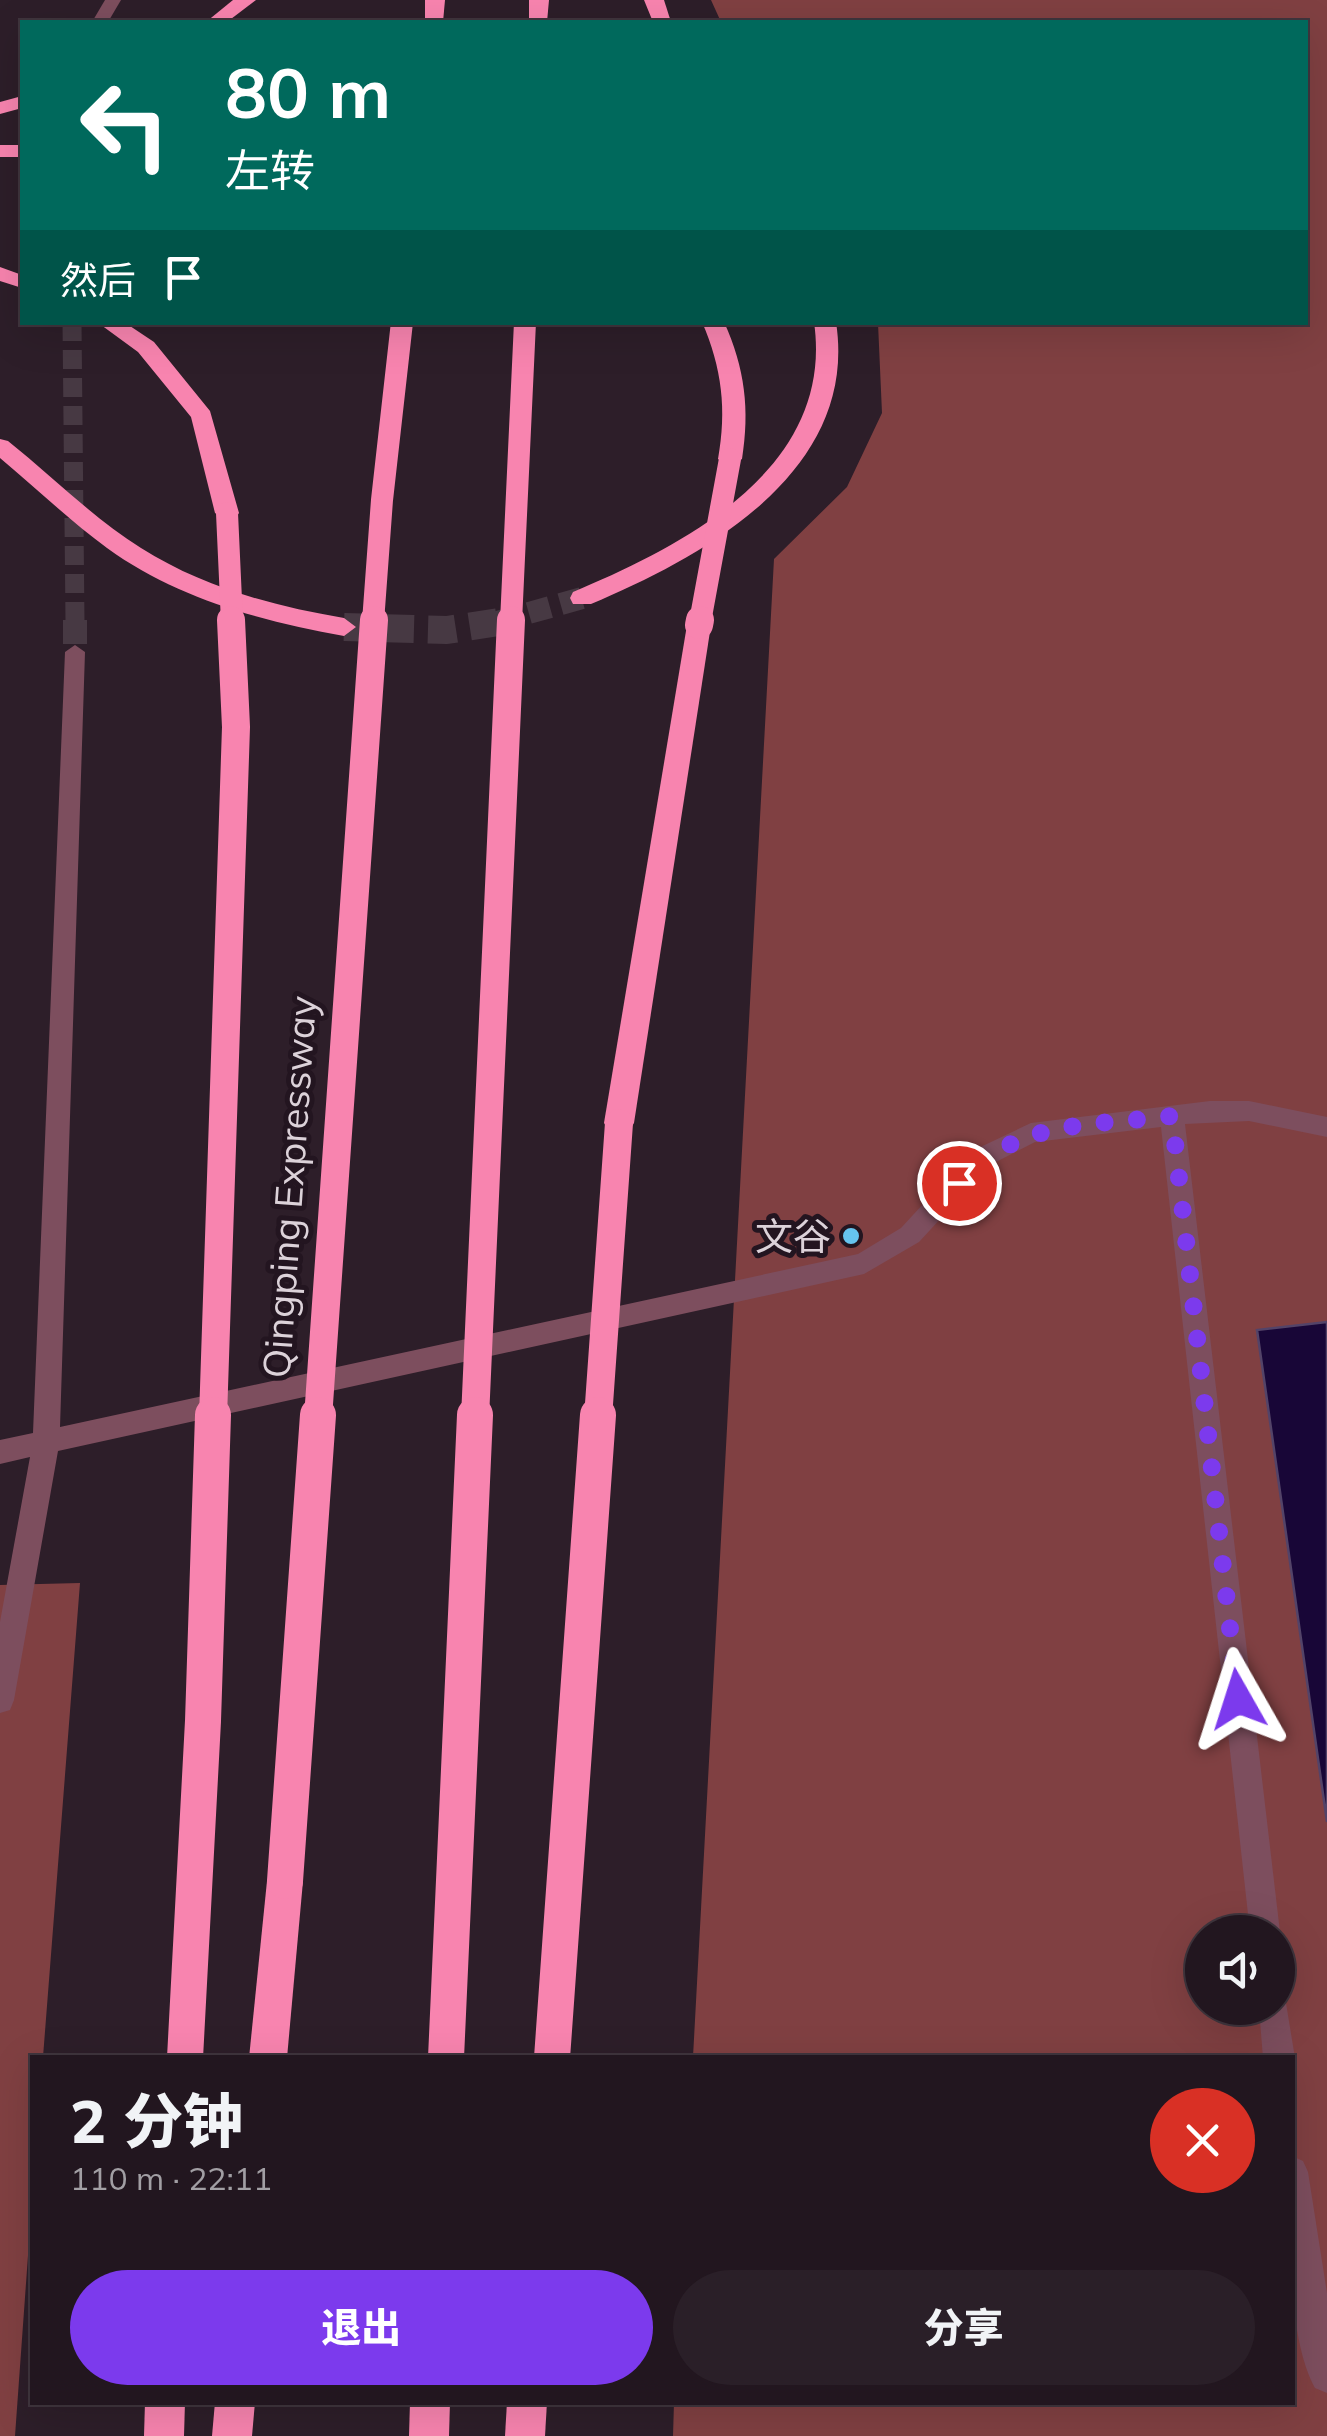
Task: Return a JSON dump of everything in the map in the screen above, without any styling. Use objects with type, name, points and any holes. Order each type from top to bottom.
[{"type":"highway","points":[[219,20],[246,0]]},
{"type":"highway","points":[[112,325],[146,348],[202,416],[227,513],[236,747],[203,1721],[184,2055]]},
{"type":"highway","name":"Qingping Expressway","points":[[268,2055],[286,1881],[381,519],[402,325]]},
{"type":"highway","points":[[446,2055],[524,325]]},
{"type":"highway","points":[[552,2055],[619,1123],[699,625],[738,424],[737,388],[728,354],[714,325]]},
{"type":"highway","points":[[582,598],[657,568],[720,530],[770,486],[804,437],[824,388],[828,338],[825,325]]},
{"type":"highway","points":[[0,446],[131,553],[198,589],[275,616],[344,628]]},
{"type":"highway","points":[[164,2436],[166,2405]]},
{"type":"highway","points":[[232,2436],[235,2405]]},
{"type":"highway","points":[[429,2436],[430,2405]]},
{"type":"highway","points":[[525,2436],[528,2405]]},
{"type":"street","points":[[0,1700],[46,1442],[75,652]]},
{"type":"street","points":[[0,1452],[864,1262],[910,1235],[981,1158],[1031,1133],[1250,1111],[1327,1127]]},
{"type":"street","points":[[1172,1116],[1263,1915]]},
{"type":"street","points":[[1276,2025],[1280,2055]]},
{"type":"street","points":[[1295,2192],[1322,2367],[1327,2376]]},
{"type":"shaded area","points":[[711,0],[1327,0],[1327,2436],[673,2436],[674,2405],[1295,2405],[1295,2055],[693,2055],[774,559],[847,487],[882,413],[878,325],[1308,325],[1308,20],[720,20]]},
{"type":"shaded area","points":[[1327,1322],[1327,1822],[1257,1330]]},
{"type":"shaded area","points":[[80,1583],[43,2055],[30,2055],[30,2228],[15,2436],[0,2436],[0,1585]]},
{"type":"tunnel","points":[[72,325],[75,622]]},
{"type":"tunnel","points":[[497,622],[582,598]]},
{"type":"tunnel","points":[[344,627],[447,630],[512,620]]},
{"type":"tunnel","points":[[75,622],[75,652]]},
{"type":"place","name":"文谷","points":[[851,1236]]},
{"type":"route","points":[[959,1183],[981,1158],[1031,1133],[1172,1116],[1238,1699]]}]
